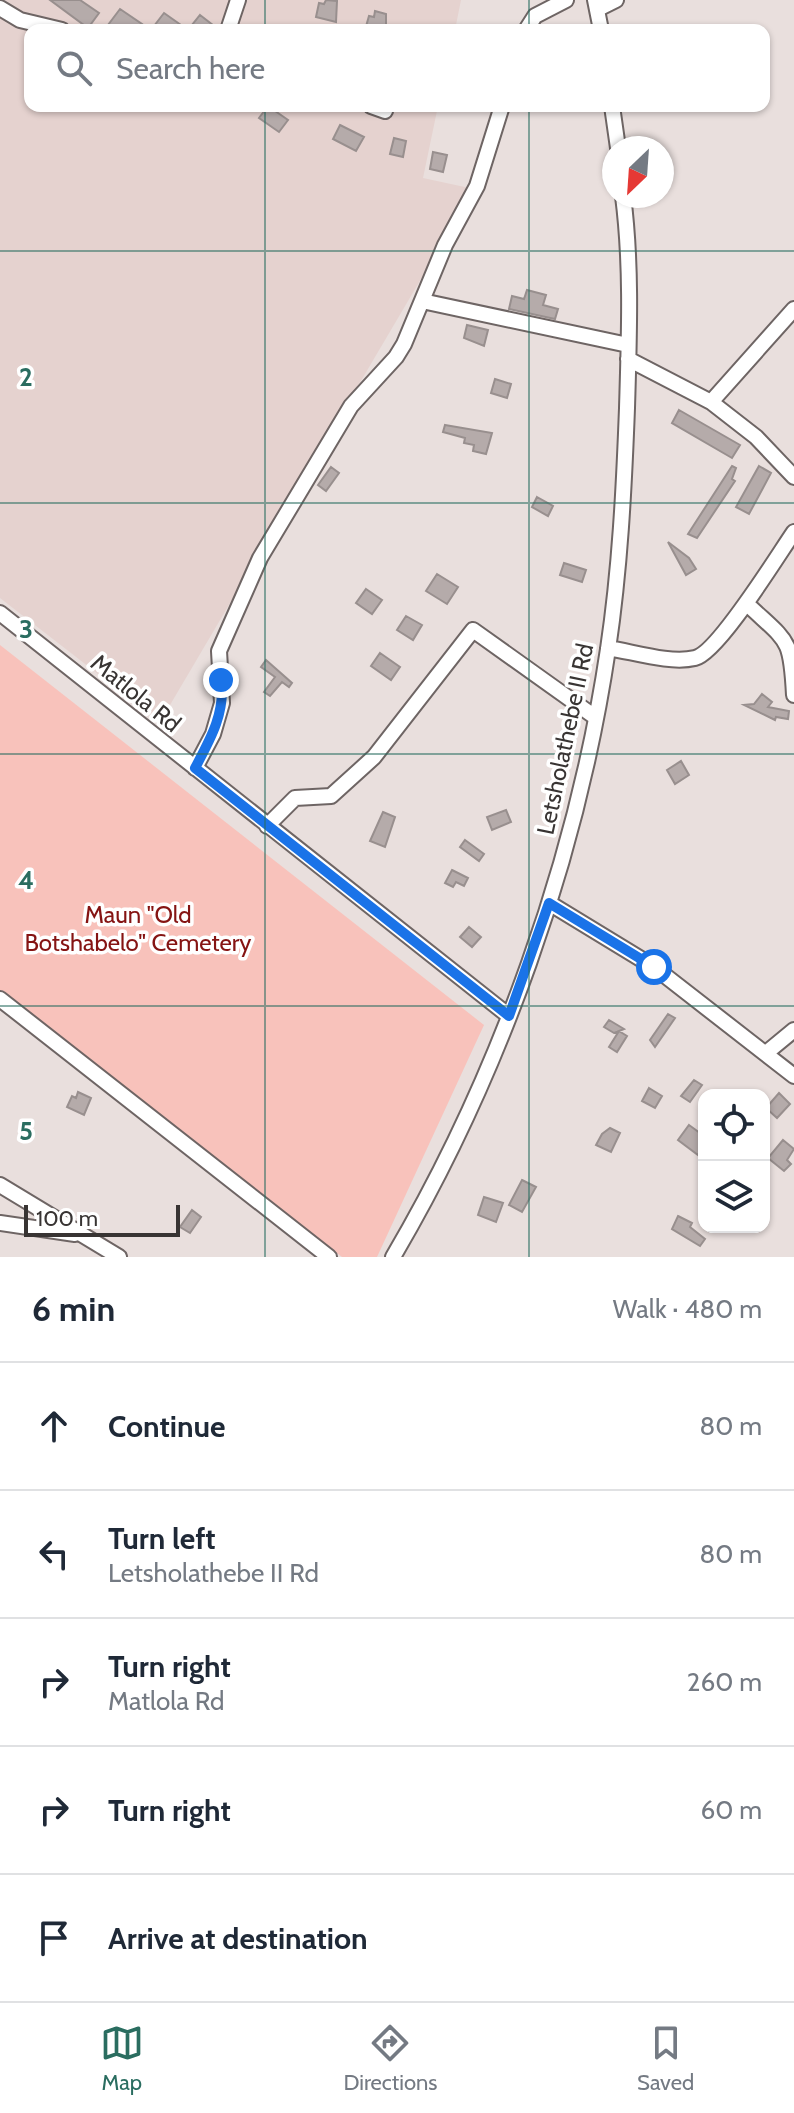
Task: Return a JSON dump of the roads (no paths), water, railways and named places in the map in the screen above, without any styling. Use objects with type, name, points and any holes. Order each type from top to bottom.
[{"type":"street","points":[[230,24],[238,0]]},
{"type":"street","points":[[530,24],[535,16],[566,0]]},
{"type":"street","points":[[600,24],[597,4],[616,0]]},
{"type":"street","points":[[1,14],[37,24]]},
{"type":"street","points":[[195,768],[213,734],[222,703],[219,651],[260,558],[351,406],[396,357],[445,245],[477,186],[500,112]]},
{"type":"street","points":[[613,112],[616,136]]},
{"type":"street","name":"Letsholathebe II Rd","points":[[393,1257],[484,1077],[509,1016],[549,903],[595,717],[608,648],[623,507],[628,352],[623,208]]},
{"type":"street","points":[[422,301],[628,352],[711,402],[756,437],[794,477]]},
{"type":"street","points":[[711,402],[794,309]]},
{"type":"street","points":[[608,648],[680,659],[697,658],[711,648],[746,603],[794,532]]},
{"type":"street","points":[[746,603],[787,643],[792,654],[794,695]]},
{"type":"street","name":"Matlola Rd","points":[[0,613],[509,1016]]},
{"type":"street","points":[[267,826],[295,798],[331,796],[374,757],[473,630],[595,717]]},
{"type":"street","points":[[549,903],[654,967],[794,1076]]},
{"type":"street","points":[[0,999],[329,1257]]},
{"type":"street","points":[[766,1053],[794,1030]]},
{"type":"street","points":[[0,1185],[119,1257]]},
{"type":"street","points":[[0,1223],[84,1235]]},
{"type":"park label","name":"Maun \"Old Botshabelo\" Cemetery","points":[[138,928]]}]
